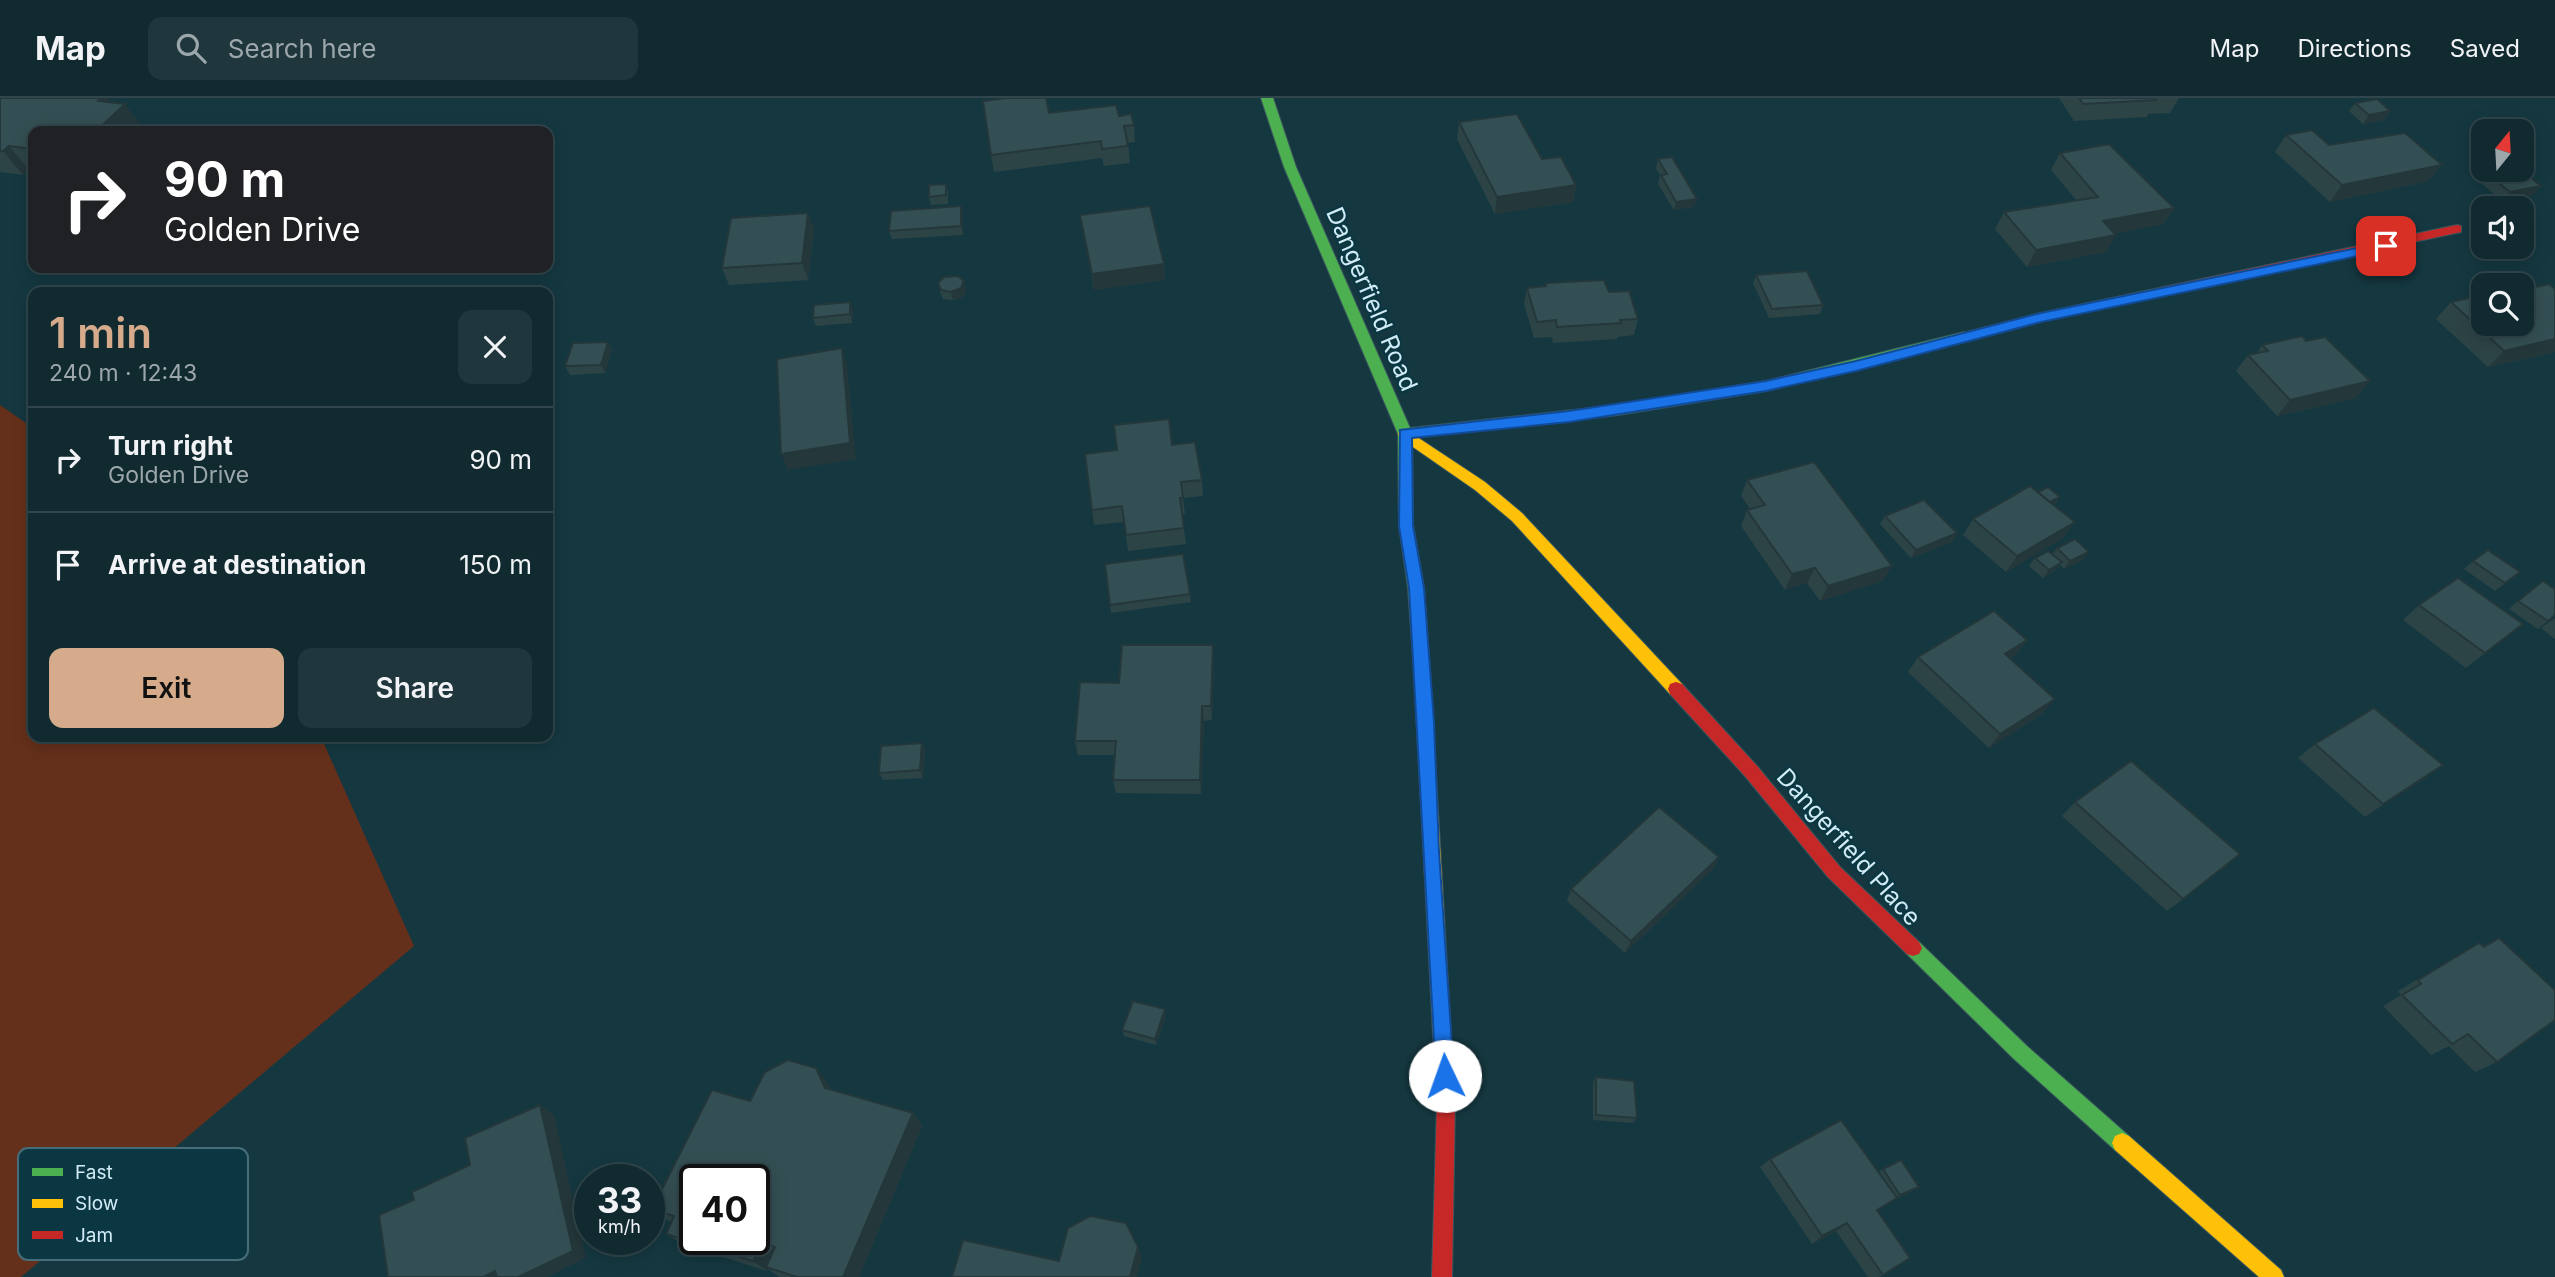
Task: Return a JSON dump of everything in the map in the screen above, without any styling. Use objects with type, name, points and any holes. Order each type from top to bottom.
[{"type":"street","name":"Dangerfield Road","points":[[1267,98],[1290,167],[1405,434],[1406,526],[1416,588],[1425,708],[1447,1102],[1442,1277]]},
{"type":"street","points":[[1405,434],[1581,415],[1766,386],[1856,366],[2041,317],[2458,229]]},
{"type":"street","name":"Dangerfield Place","points":[[1405,434],[1479,486],[1517,517],[1751,771],[1834,872],[2021,1053],[2274,1277]]},
{"type":"shaded area","points":[[0,405],[28,425],[28,742],[323,742],[414,946],[174,1148],[18,1148],[18,1260],[41,1260],[21,1277],[0,1277]]},
{"type":"building","points":[[0,98],[101,98],[98,101],[125,104],[101,126],[28,126],[28,148],[9,146],[0,151]]},
{"type":"building","points":[[1046,98],[1049,113],[1116,105],[1119,116],[1131,114],[1134,125],[1124,126],[1128,146],[1102,149],[1101,141],[991,155],[983,101]]},
{"type":"building","points":[[2079,98],[2155,98],[2156,100],[2083,104]]},
{"type":"building","points":[[2377,99],[2390,111],[2369,115],[2355,103]]},
{"type":"building","points":[[1517,114],[1542,159],[1561,157],[1576,185],[1497,197],[1459,122]]},
{"type":"building","points":[[2312,130],[2329,145],[2405,133],[2442,165],[2342,185],[2286,135]]},
{"type":"building","points":[[2109,144],[2174,208],[2103,221],[2116,235],[2036,250],[2004,212],[2098,197],[2060,153]]},
{"type":"building","points":[[1672,157],[1697,199],[1676,202],[1661,175],[1667,174],[1658,159]]},
{"type":"building","points":[[2534,180],[2541,186],[2510,192],[2498,182]]},
{"type":"building","points":[[946,184],[946,195],[929,197],[929,185]]},
{"type":"building","points":[[961,206],[961,226],[889,231],[891,211]]},
{"type":"building","points":[[1150,206],[1164,264],[1092,274],[1080,215]]},
{"type":"building","points":[[808,213],[802,263],[722,268],[731,218]]},
{"type":"building","points":[[1807,271],[1823,305],[1772,309],[1756,275]]},
{"type":"building","points":[[958,276],[964,281],[961,288],[951,292],[941,290],[938,283],[944,277]]},
{"type":"building","points":[[1604,280],[1609,292],[1629,291],[1638,319],[1620,320],[1621,323],[1557,327],[1556,320],[1537,322],[1527,288],[1546,286],[1546,283]]},
{"type":"building","points":[[2549,284],[2555,289],[2555,339],[2504,351],[2488,336],[2534,336],[2534,287]]},
{"type":"building","points":[[2471,298],[2471,320],[2451,302]]},
{"type":"building","points":[[850,302],[850,314],[813,318],[814,305]]},
{"type":"building","points":[[2302,336],[2306,341],[2325,337],[2370,381],[2290,400],[2248,355],[2268,351],[2262,345]]},
{"type":"building","points":[[608,342],[601,365],[565,366],[573,343]]},
{"type":"building","points":[[842,348],[850,443],[781,454],[777,359]]},
{"type":"building","points":[[1169,419],[1172,445],[1195,442],[1202,480],[1181,482],[1184,528],[1126,535],[1122,506],[1092,510],[1085,454],[1117,450],[1114,425]]},
{"type":"building","points":[[1814,462],[1892,566],[1828,586],[1815,568],[1792,574],[1747,510],[1765,505],[1747,480]]},
{"type":"building","points":[[2030,486],[2075,522],[2017,556],[1973,519]]},
{"type":"building","points":[[2048,487],[2060,497],[2050,502],[2038,492]]},
{"type":"building","points":[[1924,500],[1957,533],[1916,550],[1885,516]]},
{"type":"building","points":[[2075,539],[2089,552],[2070,561],[2057,548]]},
{"type":"building","points":[[2488,550],[2520,572],[2505,583],[2473,561]]},
{"type":"building","points":[[2048,551],[2062,562],[2049,570],[2035,558]]},
{"type":"building","points":[[1183,554],[1190,594],[1110,605],[1105,564]]},
{"type":"building","points":[[2458,578],[2523,624],[2485,653],[2419,605]]},
{"type":"building","points":[[2543,581],[2555,589],[2555,615],[2548,621],[2518,601]]},
{"type":"building","points":[[1994,611],[2027,640],[2005,654],[2055,699],[2000,734],[1918,657]]},
{"type":"building","points":[[1122,645],[1213,645],[1211,706],[1202,706],[1200,780],[1113,780],[1116,741],[1075,741],[1080,682],[1119,683]]},
{"type":"building","points":[[2374,708],[2443,765],[2383,804],[2315,744]]},
{"type":"building","points":[[922,743],[920,770],[879,773],[881,746]]},
{"type":"building","points":[[2131,761],[2240,854],[2183,899],[2075,802]]},
{"type":"building","points":[[1659,807],[1719,857],[1631,941],[1571,889]]},
{"type":"building","points":[[2499,938],[2555,990],[2555,1020],[2497,1062],[2468,1034],[2452,1044],[2402,995],[2421,984],[2418,980],[2479,943],[2484,947]]},
{"type":"building","points":[[1133,1001],[1165,1009],[1155,1039],[1122,1030]]},
{"type":"building","points":[[788,1060],[816,1068],[825,1088],[913,1113],[843,1277],[797,1277],[766,1267],[775,1247],[770,1245],[770,1164],[679,1164],[679,1238],[666,1234],[674,1216],[665,1213],[665,1183],[712,1090],[750,1101],[765,1072]]},
{"type":"building","points":[[1596,1077],[1634,1081],[1637,1118],[1596,1115]]},
{"type":"building","points":[[540,1105],[573,1251],[518,1277],[497,1277],[495,1271],[483,1277],[388,1277],[379,1215],[414,1200],[412,1192],[470,1165],[465,1138]]},
{"type":"building","points":[[1841,1120],[1897,1198],[1877,1210],[1910,1258],[1883,1275],[1847,1223],[1822,1236],[1770,1159]]},
{"type":"building","points":[[1901,1160],[1919,1187],[1900,1195],[1883,1169]]},
{"type":"building","points":[[1090,1216],[1126,1223],[1138,1247],[1130,1277],[952,1277],[963,1240],[1059,1261],[1068,1228]]},
{"type":"building","points":[[734,1255],[756,1255],[753,1261]]},
{"type":"traffic: fast","points":[[1267,98],[1290,167],[1405,434],[1406,525],[1416,588],[1422,671]]},
{"type":"traffic: fast","points":[[1405,434],[1618,410],[1766,386],[1964,337]]},
{"type":"traffic: fast","points":[[1913,948],[2021,1053],[2122,1143]]},
{"type":"traffic: slow","points":[[1405,434],[1480,486],[1517,517],[1676,689]]},
{"type":"traffic: slow","points":[[1422,671],[1444,1072]]},
{"type":"traffic: slow","points":[[2122,1143],[2274,1277]]},
{"type":"traffic: jam","points":[[1964,337],[2041,317],[2457,229]]},
{"type":"traffic: jam","points":[[1676,689],[1751,771],[1834,872],[1913,948]]},
{"type":"traffic: jam","points":[[1442,1277],[1446,1102],[1444,1072]]},
{"type":"route","points":[[1445,1076],[1426,722],[1416,588],[1406,526],[1405,434],[1618,410],[1766,386],[1856,366],[2041,317],[2386,246]]}]
